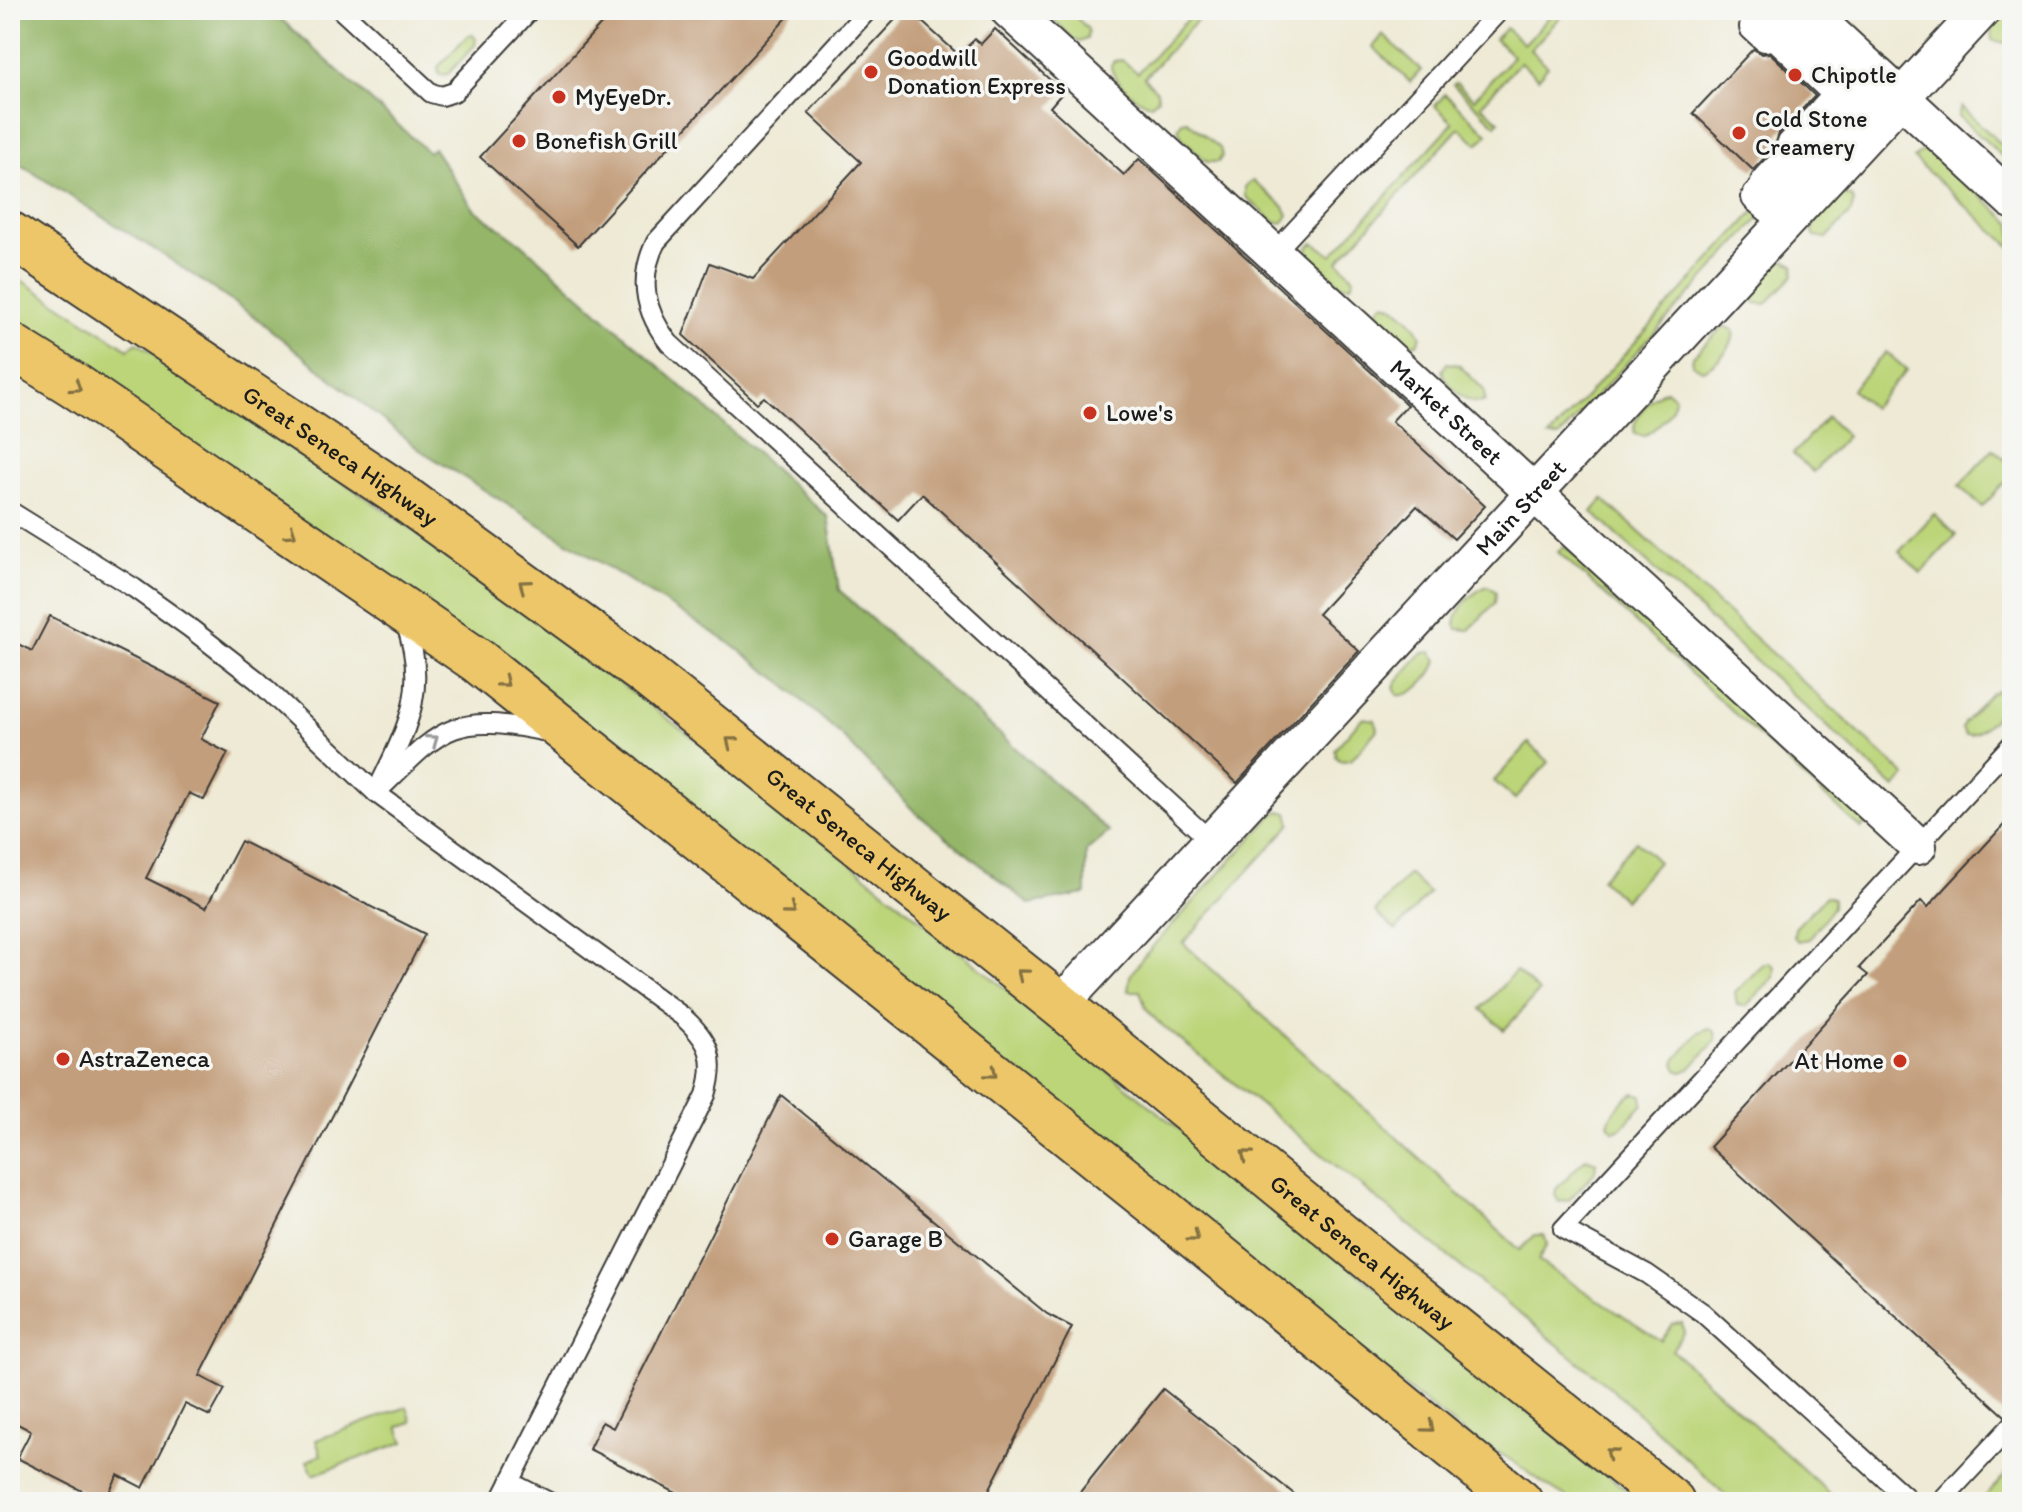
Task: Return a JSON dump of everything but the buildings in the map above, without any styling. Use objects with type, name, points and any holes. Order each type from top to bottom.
[{"type":"main road","name":"Great Seneca Highway","points":[[10,234],[393,490],[646,674],[1060,1005],[1672,1502]]},
{"type":"main road","points":[[10,345],[74,385],[478,661],[1167,1214],[1520,1502]]},
{"type":"street","name":"Market Street","points":[[1009,10],[1918,846]]},
{"type":"street","points":[[1806,10],[2012,200]]},
{"type":"street","name":"Main Street","points":[[1060,1005],[1982,10]]},
{"type":"street","points":[[1770,13],[1783,17],[1856,83],[1864,100],[1856,113],[1769,208],[1756,197],[1768,184],[1765,182],[1796,149],[1791,145],[1839,95],[1771,31],[1765,37],[1754,27],[1770,13]]},
{"type":"lane","points":[[341,10],[431,93],[442,96],[454,92],[530,10]]},
{"type":"lane","points":[[868,10],[656,242],[645,272],[652,317],[669,343],[1212,842]]},
{"type":"lane","points":[[1274,253],[1500,10]]},
{"type":"lane","points":[[10,511],[134,588],[190,628],[257,680],[376,793],[682,1016],[697,1029],[707,1044],[712,1060],[712,1076],[696,1115],[500,1502]]},
{"type":"lane","points":[[376,793],[406,732],[415,700],[416,664],[400,608]]},
{"type":"lane","points":[[376,793],[430,740],[460,725],[517,726],[573,737]]},
{"type":"lane","points":[[1911,1502],[1703,1313],[1647,1274],[1563,1229],[2012,744]]},
{"type":"lane","points":[[1940,1502],[2012,1425]]},
{"type":"lane","points":[[510,1482],[549,1502]]},
{"type":"green space","points":[[10,10],[271,10],[428,152],[433,148],[474,209],[522,244],[828,517],[839,590],[1109,832],[1086,851],[1086,894],[1029,904],[914,811],[841,735],[780,681],[731,644],[420,450],[256,318],[10,158]]},
{"type":"green space","points":[[1044,10],[1069,10],[1088,29],[1087,39],[1074,40]]},
{"type":"green space","points":[[1196,10],[1207,10],[1144,78],[1157,91],[1158,98],[1151,104],[1132,95],[1115,77],[1111,65],[1114,61],[1122,60],[1138,73]]},
{"type":"green space","points":[[1556,10],[1567,10],[1530,50],[1548,66],[1538,78],[1520,62],[1481,105],[1499,121],[1496,125],[1453,85],[1456,83],[1474,99],[1513,56],[1495,39],[1506,28],[1524,44]]},
{"type":"green space","points":[[2008,10],[2012,10],[2012,36],[2005,43],[1992,40],[1991,31]]},
{"type":"green space","points":[[473,35],[475,45],[448,74],[439,75],[438,67],[467,36]]},
{"type":"green space","points":[[1383,35],[1421,70],[1410,82],[1373,47]]},
{"type":"green space","points":[[1445,94],[1488,134],[1478,144],[1459,128],[1338,261],[1354,278],[1351,285],[1341,285],[1309,255],[1308,247],[1314,243],[1332,255],[1453,123],[1435,106]]},
{"type":"green space","points":[[1961,107],[2012,154],[2012,165],[1958,116]]},
{"type":"green space","points":[[1187,121],[1220,148],[1222,156],[1218,162],[1207,162],[1182,138],[1178,128]]},
{"type":"green space","points":[[1930,149],[2012,224],[2012,248],[1914,159],[1919,153]]},
{"type":"green space","points":[[1253,181],[1284,207],[1288,215],[1283,223],[1273,221],[1245,196],[1245,186]]},
{"type":"green space","points":[[1844,195],[1852,197],[1851,212],[1827,238],[1815,237],[1812,231],[1820,215]]},
{"type":"green space","points":[[1762,203],[1769,208],[1559,437],[1549,437]]},
{"type":"green space","points":[[1784,260],[1794,265],[1793,276],[1766,304],[1755,303],[1753,289],[1777,263]]},
{"type":"green space","points":[[10,273],[128,349],[137,342],[418,533],[715,754],[1641,1502],[1595,1504],[1572,1500],[1504,1456],[1480,1445],[105,383],[10,323]]},
{"type":"green space","points":[[1383,303],[1394,307],[1411,321],[1421,337],[1417,344],[1407,344],[1381,321],[1376,312]]},
{"type":"green space","points":[[1724,326],[1733,330],[1733,336],[1724,354],[1702,370],[1692,364],[1693,356]]},
{"type":"green space","points":[[1886,352],[1907,370],[1872,408],[1852,389]]},
{"type":"green space","points":[[1447,363],[1459,365],[1484,390],[1485,401],[1466,399],[1453,389],[1442,371]]},
{"type":"green space","points":[[1666,390],[1675,398],[1668,414],[1644,436],[1635,433],[1634,427],[1643,408]]},
{"type":"green space","points":[[1827,417],[1847,436],[1813,472],[1793,454]]},
{"type":"green space","points":[[1993,449],[2012,466],[2012,475],[1982,507],[1959,486]]},
{"type":"green space","points":[[1603,499],[1906,776],[1895,788],[1592,512]]},
{"type":"green space","points":[[1934,514],[1956,535],[1921,573],[1899,552]]},
{"type":"green space","points":[[1564,546],[1867,822],[1861,829],[1558,552]]},
{"type":"green space","points":[[1488,586],[1496,592],[1495,603],[1469,630],[1457,629],[1457,617],[1464,604]]},
{"type":"green space","points":[[1431,652],[1437,660],[1427,678],[1410,693],[1398,695],[1394,688],[1396,682],[1422,653]]},
{"type":"green space","points":[[1996,691],[2004,695],[1997,715],[1979,731],[1966,735],[1962,729],[1964,723]]},
{"type":"green space","points":[[1362,718],[1375,720],[1377,730],[1351,760],[1341,761],[1336,757],[1335,749]]},
{"type":"green space","points":[[1529,743],[1549,762],[1515,799],[1494,781]]},
{"type":"green space","points":[[1279,811],[1288,813],[1291,824],[1183,943],[1520,1250],[1535,1235],[1544,1235],[1547,1244],[1538,1261],[1661,1341],[1673,1324],[1682,1323],[1684,1333],[1672,1350],[1839,1502],[1733,1502],[1611,1388],[1157,1021],[1146,1008],[1140,991],[1128,991],[1130,976],[1143,957]]},
{"type":"green space","points":[[1636,841],[1658,862],[1624,900],[1601,879]]},
{"type":"green space","points":[[1409,874],[1429,893],[1396,930],[1375,912]]},
{"type":"green space","points":[[1826,896],[1833,899],[1833,907],[1809,939],[1798,941],[1794,937],[1795,928]]},
{"type":"green space","points":[[1769,962],[1775,967],[1774,977],[1746,1006],[1737,1005],[1735,993],[1763,964]]},
{"type":"green space","points":[[1516,971],[1539,992],[1504,1030],[1481,1009]]},
{"type":"green space","points":[[1709,1028],[1715,1032],[1716,1040],[1690,1069],[1677,1070],[1674,1064],[1676,1059],[1699,1032]]},
{"type":"green space","points":[[1635,1093],[1642,1095],[1643,1104],[1622,1128],[1614,1131],[1608,1124],[1612,1115]]},
{"type":"green space","points":[[1586,1158],[1596,1162],[1595,1172],[1569,1200],[1559,1202],[1556,1189]]},
{"type":"green space","points":[[407,1407],[412,1422],[398,1427],[404,1442],[313,1475],[307,1461],[321,1455],[316,1440]]},
{"type":"green space","points":[[2012,1467],[2012,1502],[1981,1502],[1982,1500]]},
{"type":"place","name":"Goodwill Donation Express","points":[[871,72]]},
{"type":"place","name":"Chipotle","points":[[1795,75]]},
{"type":"place","name":"MyEyeDr.","points":[[559,97]]},
{"type":"place","name":"Cold Stone Creamery","points":[[1739,133]]},
{"type":"place","name":"Bonefish Grill","points":[[519,141]]},
{"type":"place","name":"Lowe's","points":[[1090,413]]},
{"type":"place","name":"AstraZeneca","points":[[63,1059]]},
{"type":"place","name":"At Home","points":[[1900,1061]]},
{"type":"place","name":"Garage B","points":[[832,1239]]}]
